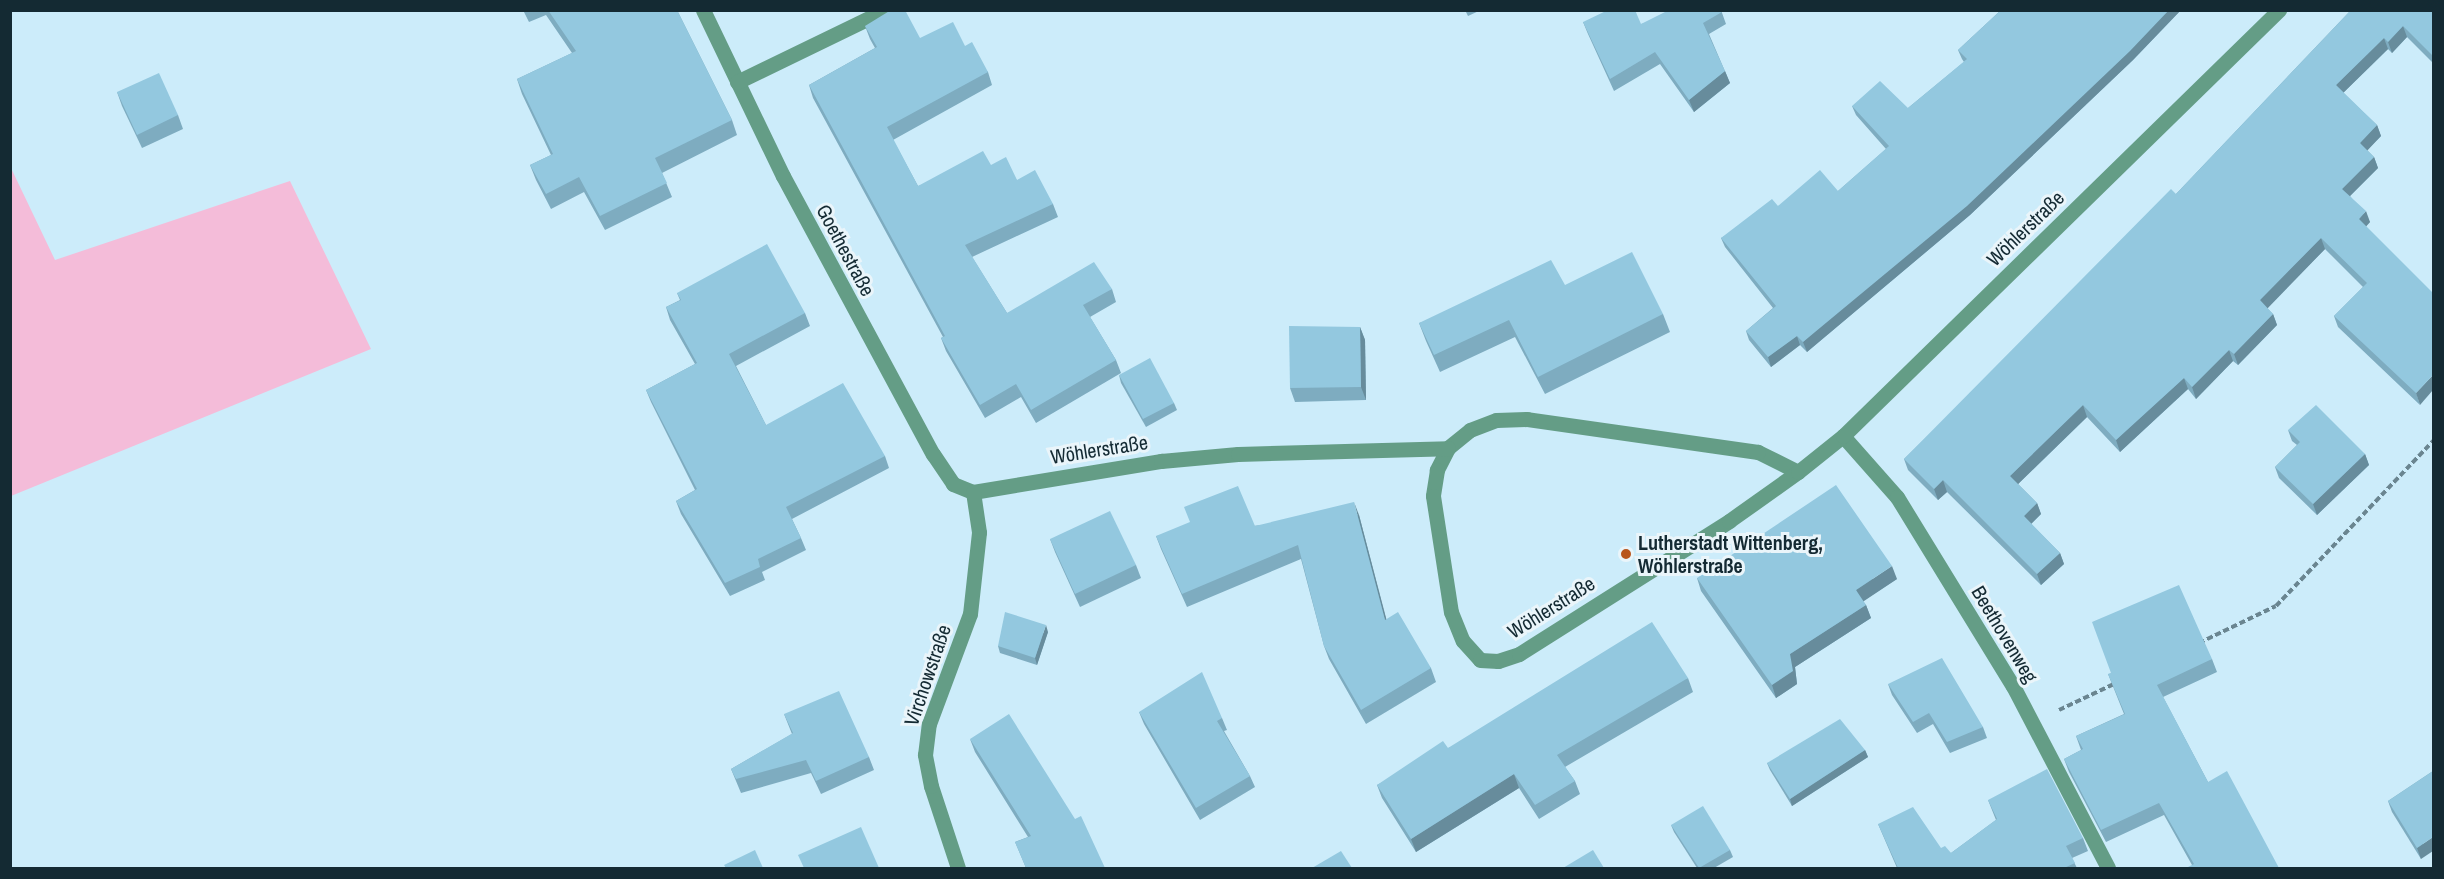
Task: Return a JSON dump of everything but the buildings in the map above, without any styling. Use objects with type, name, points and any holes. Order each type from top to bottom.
[{"type":"street","name":"Goethestraße","points":[[703,10],[788,186],[933,454],[953,484],[973,492]]},
{"type":"street","points":[[737,82],[885,10]]},
{"type":"street","name":"Wöhlerstraße","points":[[973,492],[1161,460],[1238,454],[1448,447],[1437,470],[1433,496],[1450,612],[1463,641],[1480,660],[1498,661],[1519,654],[1729,521],[1798,472],[1843,436],[2279,10]]},
{"type":"street","points":[[1448,447],[1470,430],[1487,424],[1527,419],[1758,453],[1798,472]]},
{"type":"street","name":"Beethovenweg","points":[[1843,436],[1898,497],[2034,722],[2108,868]]},
{"type":"street","name":"Virchowstraße","points":[[958,868],[931,786],[925,755],[929,724],[970,614],[979,532],[973,492]]},
{"type":"path","points":[[2192,647],[2276,606],[2433,440]]},
{"type":"path","points":[[2034,722],[2118,682]]},
{"type":"shaded area","points":[[11,168],[55,260],[290,181],[371,349],[11,496]]},
{"type":"place","name":"Lutherstadt Wittenberg, Wöhlerstraße","points":[[1626,554]]}]
